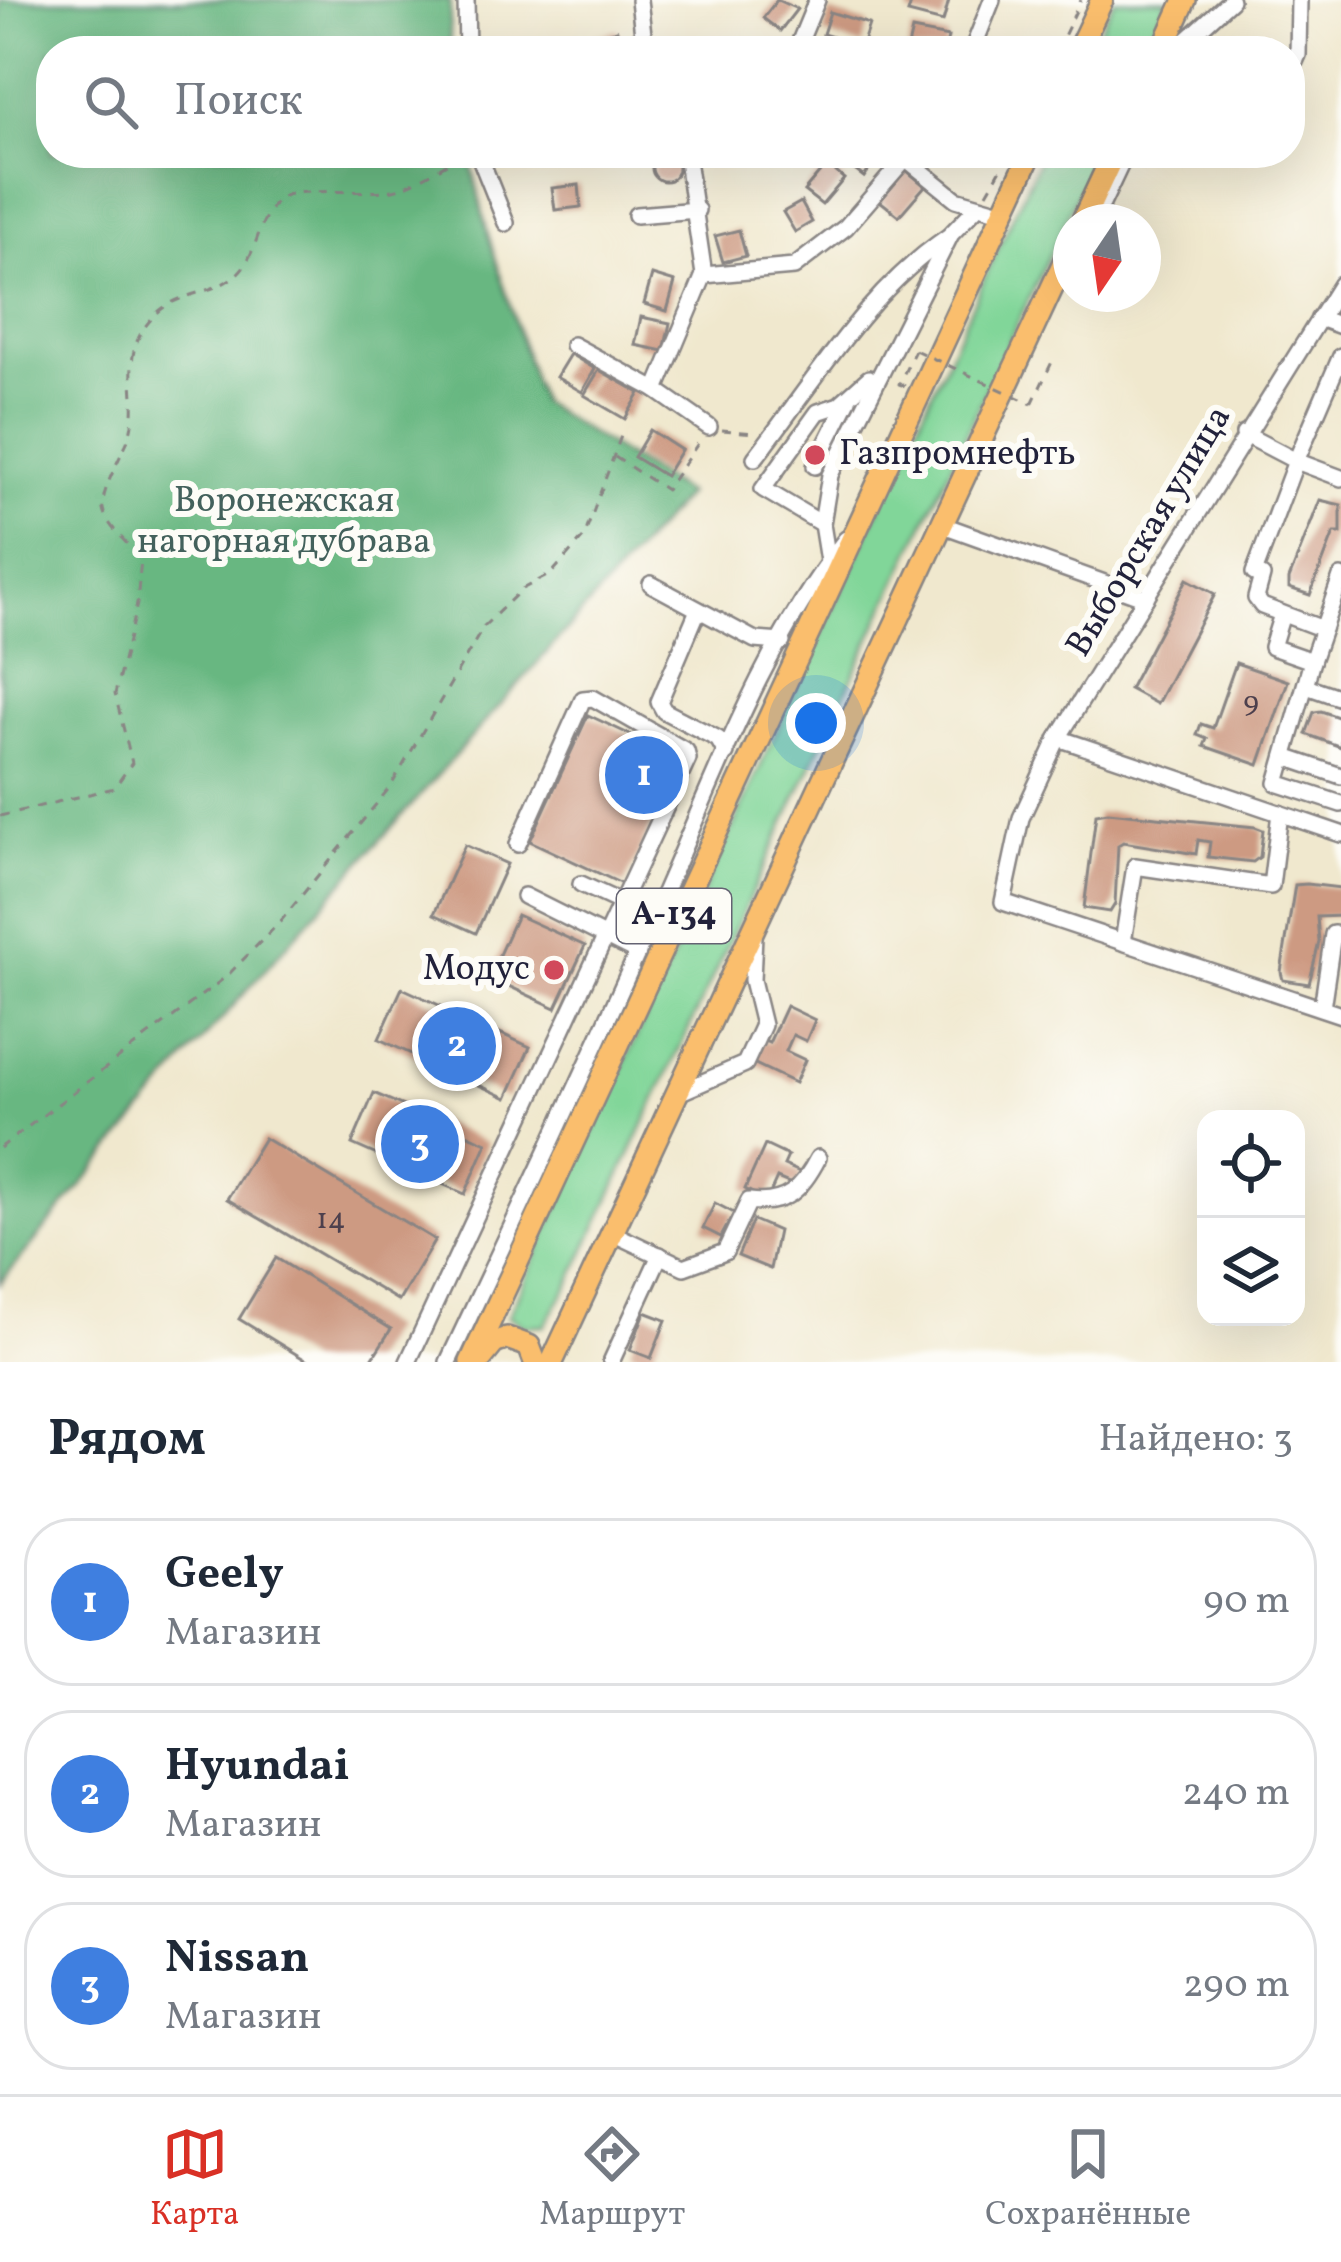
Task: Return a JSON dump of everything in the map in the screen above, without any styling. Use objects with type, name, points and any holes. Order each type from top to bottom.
[{"type":"highway","points":[[1085,36],[1102,0]]},
{"type":"highway","points":[[1175,36],[1185,0]]},
{"type":"highway","name":"А-134","points":[[474,1362],[1024,168]]},
{"type":"highway","points":[[1090,204],[1107,168]]},
{"type":"highway","name":"А-134","points":[[552,1362],[1053,288]]},
{"type":"highway","name":"А-134","points":[[474,1362],[494,1343],[507,1338],[529,1346],[535,1362]]},
{"type":"street","points":[[466,0],[467,36]]},
{"type":"street","points":[[639,0],[643,36]]},
{"type":"street","points":[[802,36],[817,0]]},
{"type":"street","points":[[978,36],[992,0]]},
{"type":"street","points":[[1187,36],[1231,0]]},
{"type":"street","points":[[1298,36],[1299,0]]},
{"type":"street","points":[[484,168],[506,223]]},
{"type":"street","points":[[656,390],[704,275],[689,168]]},
{"type":"street","points":[[704,275],[794,267],[846,227],[894,168]]},
{"type":"street","points":[[920,168],[956,199],[1004,213]]},
{"type":"street","points":[[1101,204],[1119,168]]},
{"type":"street","points":[[755,458],[883,290],[977,207]]},
{"type":"street","points":[[636,215],[698,210]]},
{"type":"street","points":[[822,524],[763,489],[810,464],[886,358],[951,234]]},
{"type":"street","name":"Выборская улица","points":[[1123,942],[1003,902],[1021,818],[1058,738],[1341,284]]},
{"type":"street","points":[[1319,318],[1341,326]]},
{"type":"street","points":[[574,345],[656,390],[709,427]]},
{"type":"street","points":[[1323,629],[1262,606],[1256,598],[1262,576],[1253,573],[1341,356]]},
{"type":"street","points":[[828,561],[810,464],[844,400],[886,358]]},
{"type":"street","points":[[810,464],[844,400]]},
{"type":"street","points":[[1244,434],[1341,478]]},
{"type":"street","points":[[448,1362],[726,752],[828,561],[859,523]]},
{"type":"street","points":[[943,525],[1146,598]]},
{"type":"street","points":[[1341,578],[1276,782],[1271,886],[1135,866],[1123,942],[1341,1015]]},
{"type":"street","points":[[651,584],[755,640],[782,642]]},
{"type":"street","points":[[698,610],[659,702],[664,711],[718,739],[726,752]]},
{"type":"street","points":[[1282,614],[1272,647],[1312,661]]},
{"type":"street","points":[[1309,687],[1341,698]]},
{"type":"street","points":[[408,1362],[609,938],[688,754],[593,698],[583,699],[518,844]]},
{"type":"street","points":[[1058,738],[1341,835]]},
{"type":"street","points":[[1285,758],[1341,776]]},
{"type":"street","points":[[1276,782],[1341,805]]},
{"type":"street","points":[[581,884],[624,904]]},
{"type":"street","points":[[524,896],[638,953]]},
{"type":"street","points":[[678,1093],[745,1064],[763,1025],[752,980],[754,933]]},
{"type":"street","points":[[1322,1008],[1333,934],[1341,935]]},
{"type":"street","points":[[613,1233],[684,1267],[725,1252],[749,1201],[772,1204],[803,1186],[818,1158]]},
{"type":"street","points":[[610,1362],[660,1255]]},
{"type":"path","points":[[1065,36],[1081,0]]},
{"type":"path","points":[[0,816],[114,788],[132,763],[116,694],[137,604],[141,559],[106,520],[101,503],[130,426],[134,343],[171,300],[219,286],[238,273],[253,252],[268,211],[281,198],[297,191],[322,196],[404,188],[439,168]]},
{"type":"path","points":[[977,207],[1001,168]]},
{"type":"path","points":[[905,386],[899,384],[914,350],[1032,404],[1052,362]]},
{"type":"path","points":[[613,456],[666,490],[709,427],[771,437]]},
{"type":"path","points":[[0,1148],[227,976],[280,922],[391,786],[484,626],[522,589],[551,574],[584,537],[621,436]]},
{"type":"green space","name":"Воронежская нагорная дубрава","points":[[0,0],[450,0],[450,36],[36,36],[36,168],[472,168],[540,402],[687,494],[195,1049],[0,1283]]},
{"type":"green space","points":[[1114,0],[1168,0],[1151,36],[1096,36]]},
{"type":"green space","points":[[1035,168],[1090,168],[1073,204],[1053,204],[1053,247],[570,1283],[545,1325],[524,1326],[508,1316]]},
{"type":"building","points":[[777,0],[797,9],[780,31],[763,18]]},
{"type":"building","points":[[912,0],[949,0],[943,22],[908,13]]},
{"type":"building","points":[[830,12],[869,24],[865,36],[823,34]]},
{"type":"building","points":[[912,30],[943,36],[911,36]]},
{"type":"building","points":[[652,168],[678,168],[665,181]]},
{"type":"building","points":[[824,168],[832,168],[844,179],[822,205],[804,191]]},
{"type":"building","points":[[906,170],[925,186],[899,216],[880,201]]},
{"type":"building","points":[[579,185],[581,207],[555,210],[552,188]]},
{"type":"building","points":[[801,202],[812,222],[795,232],[783,212]]},
{"type":"building","points":[[739,230],[746,256],[723,262],[715,236]]},
{"type":"building","points":[[652,275],[675,282],[667,311],[644,304]]},
{"type":"building","points":[[641,317],[670,323],[664,351],[635,345]]},
{"type":"building","points":[[570,354],[595,369],[582,392],[556,377]]},
{"type":"building","points":[[599,370],[640,393],[625,419],[584,395]]},
{"type":"building","points":[[650,430],[681,450],[665,476],[634,457]]},
{"type":"building","points":[[1320,500],[1341,505],[1341,533],[1334,533],[1310,595],[1289,588],[1289,579]]},
{"type":"building","points":[[1187,579],[1215,594],[1157,704],[1129,689]]},
{"type":"building","points":[[1236,663],[1288,681],[1259,765],[1204,746],[1207,739],[1197,735],[1201,724],[1213,728]]},
{"type":"building","points":[[1314,712],[1341,718],[1341,747],[1306,734]]},
{"type":"building","points":[[588,715],[682,759],[624,885],[530,841]]},
{"type":"building","points":[[1096,814],[1255,827],[1263,830],[1260,857],[1253,862],[1208,857],[1210,842],[1198,840],[1196,854],[1123,842],[1118,845],[1115,904],[1110,912],[1084,908]]},
{"type":"building","points":[[465,845],[507,864],[476,933],[434,914]]},
{"type":"building","points":[[1295,885],[1341,888],[1341,916],[1317,917],[1319,942],[1309,984],[1283,980],[1281,972]]},
{"type":"building","points":[[517,915],[585,946],[556,1008],[489,977]]},
{"type":"building","points":[[402,988],[530,1047],[507,1098],[379,1039]]},
{"type":"building","points":[[786,1006],[815,1020],[806,1041],[793,1035],[786,1051],[805,1060],[795,1083],[751,1062],[762,1040],[769,1043]]},
{"type":"building","points":[[374,1093],[487,1143],[465,1194],[352,1144]]},
{"type":"building","points":[[264,1138],[435,1240],[399,1301],[227,1199]]},
{"type":"building","points":[[765,1145],[788,1156],[784,1165],[802,1173],[796,1186],[777,1178],[767,1200],[745,1189]]},
{"type":"building","points":[[715,1203],[734,1213],[721,1237],[703,1228]]},
{"type":"building","points":[[753,1220],[778,1231],[770,1269],[738,1256]]},
{"type":"building","points":[[276,1258],[391,1329],[370,1362],[309,1362],[239,1319]]},
{"type":"building","points":[[645,1312],[666,1320],[651,1358],[630,1350]]},
{"type":"place","name":"Газпромнефть","points":[[815,455]]},
{"type":"place","name":"Geely","points":[[644,775]]},
{"type":"place","name":"Модус","points":[[554,970]]},
{"type":"place","name":"Hyundai","points":[[457,1046]]},
{"type":"place","name":"Nissan","points":[[420,1144]]}]
